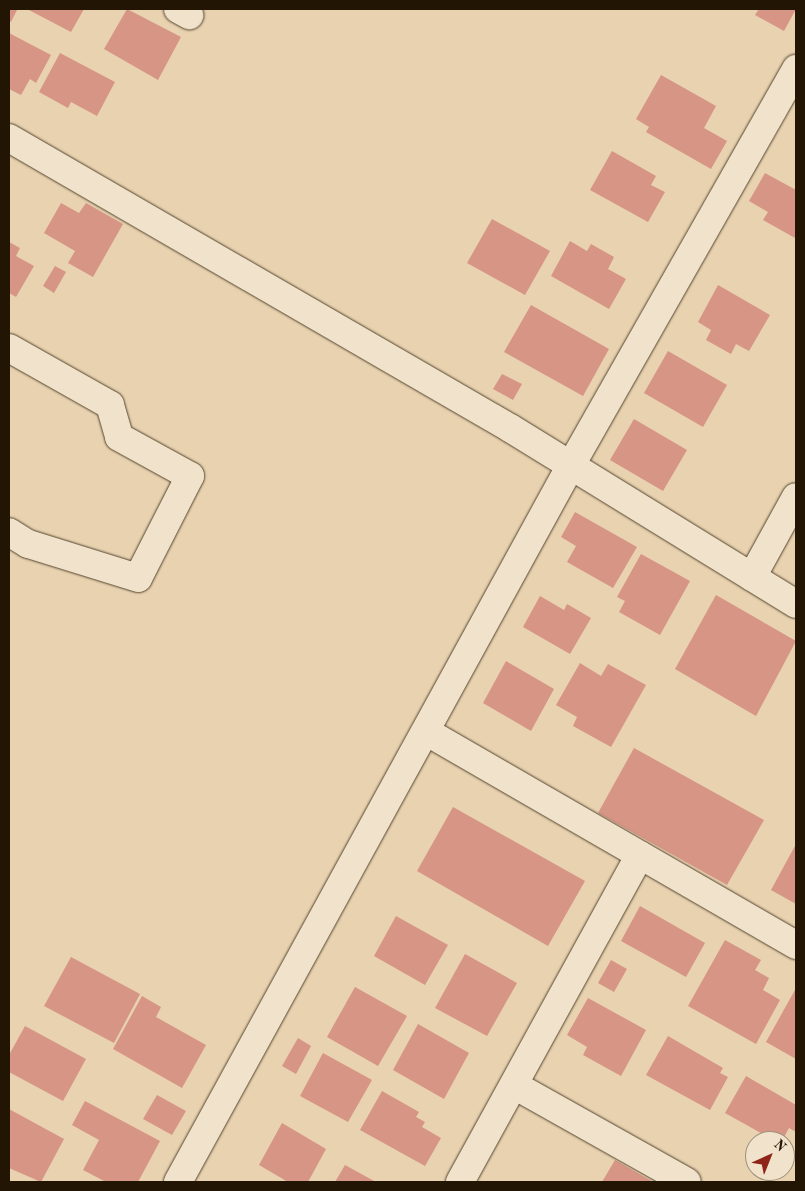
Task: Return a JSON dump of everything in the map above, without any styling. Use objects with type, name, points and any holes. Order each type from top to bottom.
[{"type":"street","points":[[178,1182],[427,732],[570,467],[796,69]]},
{"type":"street","points":[[9,138],[570,467],[796,604]]},
{"type":"street","points":[[9,348],[110,405],[120,437],[190,476],[138,578],[28,544],[9,532]]},
{"type":"street","points":[[752,576],[796,497]]},
{"type":"street","points":[[427,732],[796,946]]},
{"type":"street","points":[[460,1182],[640,855]]},
{"type":"street","points":[[514,1085],[687,1182]]},
{"type":"building","points":[[9,9],[17,10],[11,22],[9,20]]},
{"type":"building","points":[[27,9],[84,9],[71,32]]},
{"type":"building","points":[[127,9],[181,37],[158,80],[104,49]]},
{"type":"building","points":[[759,9],[796,9],[784,31],[755,15]]},
{"type":"building","points":[[9,33],[51,55],[36,83],[30,79],[21,95],[9,89]]},
{"type":"building","points":[[60,53],[115,82],[97,116],[71,102],[68,108],[39,92]]},
{"type":"building","points":[[661,75],[716,106],[704,128],[727,141],[711,169],[646,132],[649,127],[636,119]]},
{"type":"building","points":[[612,151],[656,176],[651,185],[665,192],[648,222],[590,190]]},
{"type":"building","points":[[765,173],[796,190],[795,238],[763,220],[768,212],[749,201]]},
{"type":"building","points":[[61,203],[79,213],[86,203],[123,224],[93,277],[68,263],[75,251],[44,233]]},
{"type":"building","points":[[492,219],[550,251],[525,295],[467,263]]},
{"type":"building","points":[[570,241],[587,251],[591,244],[614,257],[608,269],[626,279],[609,309],[551,276]]},
{"type":"building","points":[[9,242],[20,248],[16,256],[34,266],[16,297],[9,293]]},
{"type":"building","points":[[55,266],[66,272],[54,293],[43,286]]},
{"type":"building","points":[[718,285],[770,315],[749,351],[736,344],[731,354],[706,340],[711,330],[698,322]]},
{"type":"building","points":[[531,305],[609,349],[583,396],[504,352]]},
{"type":"building","points":[[668,351],[727,385],[703,427],[644,393]]},
{"type":"building","points":[[502,374],[522,384],[513,400],[493,389]]},
{"type":"building","points":[[634,419],[687,450],[663,491],[610,460]]},
{"type":"building","points":[[575,512],[637,547],[613,588],[567,562],[576,546],[561,537]]},
{"type":"building","points":[[641,554],[690,581],[660,635],[619,612],[625,601],[617,597]]},
{"type":"building","points":[[716,595],[796,641],[756,716],[675,669]]},
{"type":"building","points":[[540,596],[564,610],[567,604],[591,618],[570,654],[523,627]]},
{"type":"building","points":[[506,661],[554,689],[531,731],[483,703]]},
{"type":"building","points":[[580,663],[601,676],[608,664],[646,685],[611,747],[573,726],[577,717],[556,705]]},
{"type":"building","points":[[634,748],[764,820],[727,885],[598,813]]},
{"type":"building","points":[[453,807],[585,881],[548,946],[417,871]]},
{"type":"building","points":[[796,844],[796,904],[771,890]]},
{"type":"building","points":[[640,906],[705,943],[686,977],[621,941]]},
{"type":"building","points":[[396,916],[448,945],[425,985],[374,956]]},
{"type":"building","points":[[725,940],[761,960],[755,970],[769,978],[763,990],[780,1000],[756,1044],[688,1006]]},
{"type":"building","points":[[465,954],[517,983],[487,1036],[435,1008]]},
{"type":"building","points":[[71,957],[140,994],[114,1043],[44,1006]]},
{"type":"building","points":[[611,960],[627,969],[614,992],[598,983]]},
{"type":"building","points":[[355,987],[407,1016],[378,1066],[327,1037]]},
{"type":"building","points":[[796,988],[796,1059],[766,1042]]},
{"type":"building","points":[[142,996],[161,1007],[156,1017],[206,1045],[182,1088],[113,1049]]},
{"type":"building","points":[[588,998],[646,1030],[621,1076],[583,1055],[587,1047],[567,1035]]},
{"type":"building","points":[[418,1024],[469,1053],[444,1099],[393,1070]]},
{"type":"building","points":[[25,1026],[86,1059],[63,1101],[9,1072],[9,1055]]},
{"type":"building","points":[[668,1036],[723,1068],[720,1073],[728,1077],[710,1110],[646,1075]]},
{"type":"building","points":[[298,1038],[311,1046],[296,1074],[282,1066]]},
{"type":"building","points":[[323,1053],[372,1080],[348,1122],[300,1096]]},
{"type":"building","points":[[746,1076],[796,1105],[796,1132],[789,1128],[787,1131],[757,1131],[725,1113]]},
{"type":"building","points":[[382,1091],[419,1112],[416,1117],[425,1122],[422,1127],[441,1138],[425,1166],[360,1130]]},
{"type":"building","points":[[157,1095],[186,1111],[172,1135],[143,1119]]},
{"type":"building","points":[[85,1101],[160,1141],[138,1182],[106,1182],[83,1170],[99,1140],[72,1125]]},
{"type":"building","points":[[9,1109],[64,1139],[41,1182],[9,1168]]},
{"type":"building","points":[[282,1123],[326,1149],[308,1182],[288,1182],[259,1165]]},
{"type":"building","points":[[615,1160],[653,1182],[602,1182]]},
{"type":"building","points":[[345,1165],[376,1182],[335,1182]]}]
